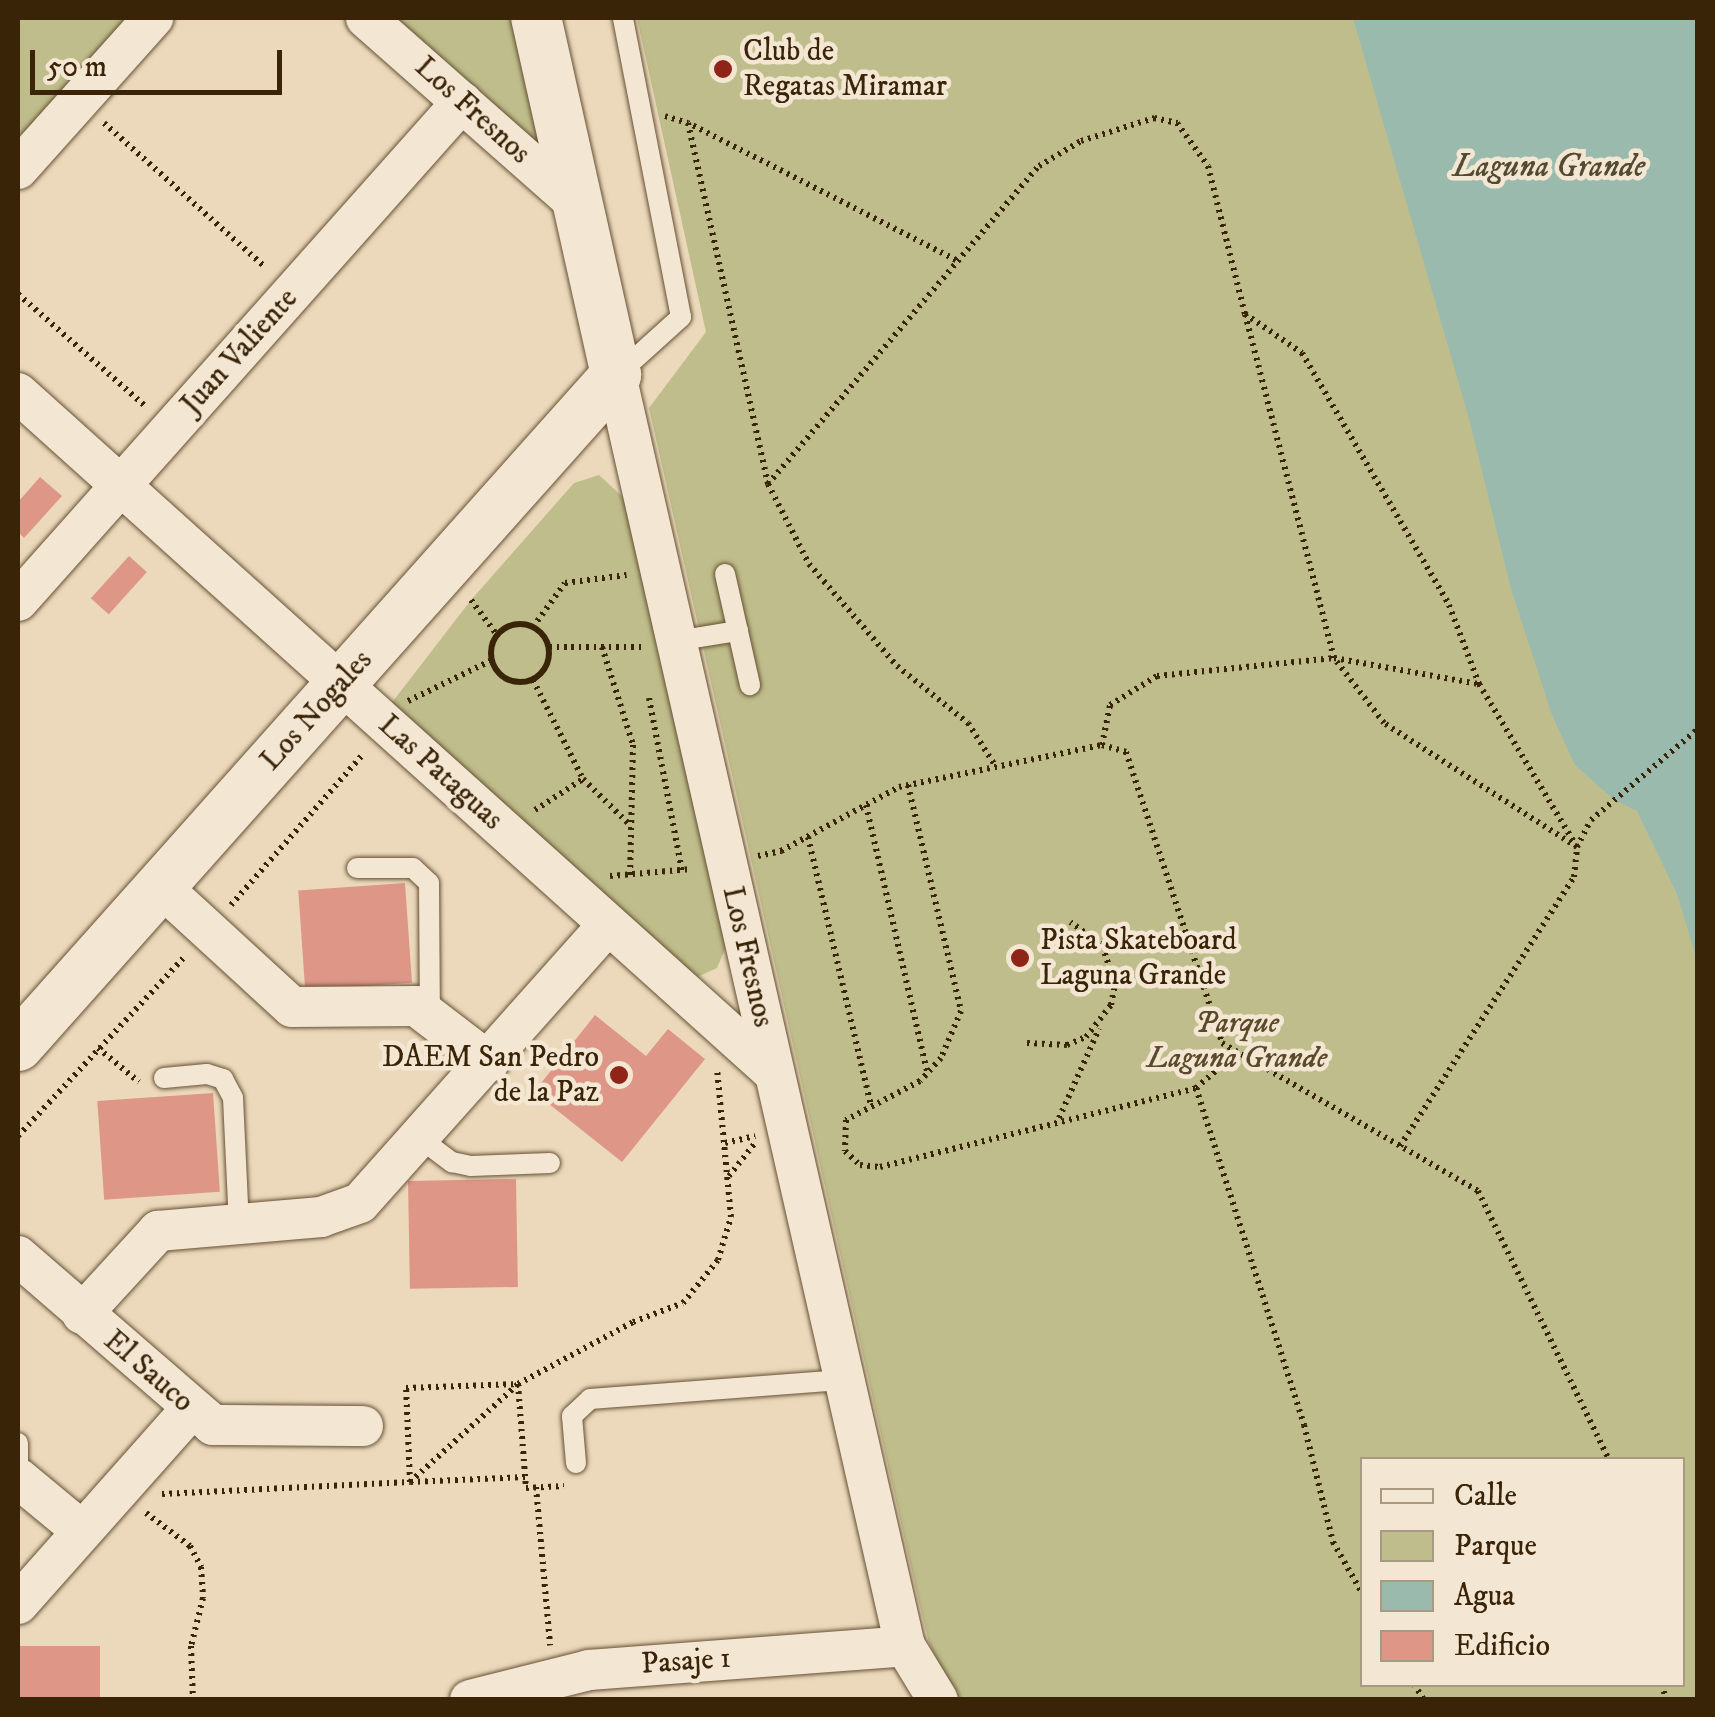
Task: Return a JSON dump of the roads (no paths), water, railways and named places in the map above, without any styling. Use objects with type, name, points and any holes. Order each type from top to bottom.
[{"type":"street","points":[[18,169],[153,18]]},
{"type":"street","name":"Los Fresnos","points":[[366,18],[578,205]]},
{"type":"street","name":"Los Fresnos","points":[[536,18],[616,375],[651,645],[726,862],[905,1646],[938,1700]]},
{"type":"street","name":"Juan Valiente","points":[[18,601],[462,102]]},
{"type":"street","name":"Los Nogales","points":[[18,1046],[616,375]]},
{"type":"street","name":"Las Pataguas","points":[[18,393],[773,1072]]},
{"type":"street","points":[[160,886],[292,1007],[416,1006],[489,1062]]},
{"type":"street","points":[[82,1314],[158,1230],[348,1210],[421,1139],[608,925]]},
{"type":"street","name":"El Sauco","points":[[18,1256],[190,1410],[234,1430],[363,1426]]},
{"type":"street","points":[[18,1604],[190,1410]]},
{"type":"street","points":[[18,1478],[82,1531]]},
{"type":"street","name":"Pasaje 1","points":[[470,1700],[559,1675],[905,1646]]},
{"type":"lane","points":[[616,375],[681,317],[623,18]]},
{"type":"lane","points":[[725,574],[750,685]]},
{"type":"lane","points":[[651,645],[738,631]]},
{"type":"lane","points":[[357,868],[413,868],[429,883],[430,1013]]},
{"type":"lane","points":[[164,1078],[206,1074],[223,1079],[233,1098],[239,1223]]},
{"type":"lane","points":[[421,1139],[452,1162],[471,1166],[550,1163]]},
{"type":"lane","points":[[576,1463],[572,1416],[590,1399],[842,1380]]},
{"type":"lane","points":[[18,1444],[18,1478]]},
{"type":"water","name":"Laguna Grande","points":[[1353,18],[1697,18],[1697,960],[1677,894],[1637,811],[1613,799],[1575,765],[1552,715],[1511,589],[1470,422]]},
{"type":"place","name":"Club de Regatas Miramar","points":[[723,69]]},
{"type":"place","name":"Pista Skateboard Laguna Grande","points":[[1020,958]]},
{"type":"place","name":"DAEM San Pedro de la Paz","points":[[619,1075]]},
{"type":"park label","name":"Parque Laguna Grande","points":[[1237,1041]]}]
